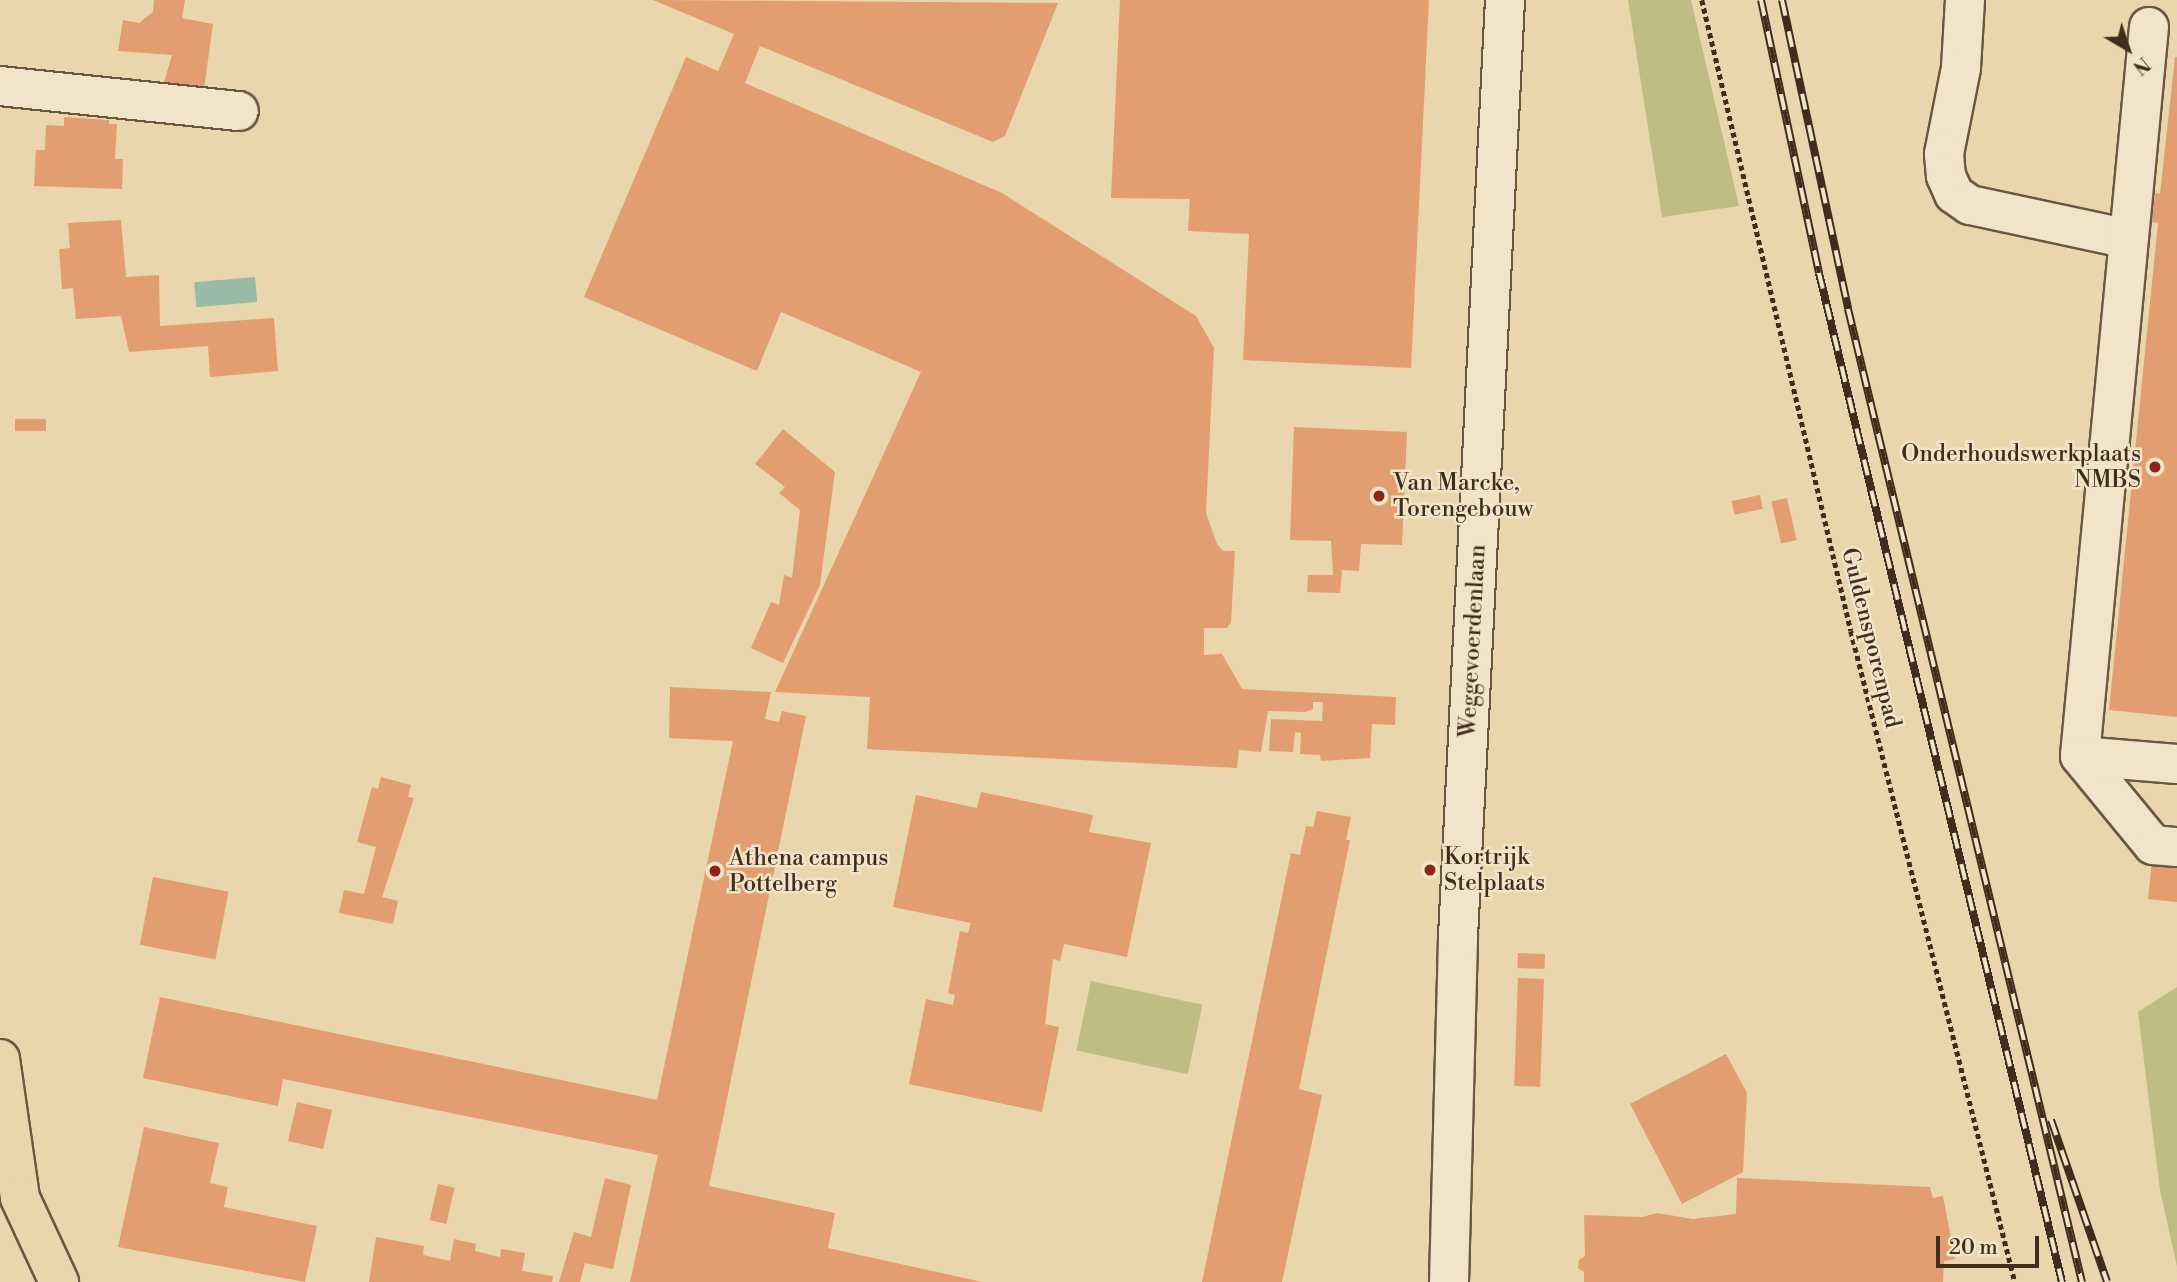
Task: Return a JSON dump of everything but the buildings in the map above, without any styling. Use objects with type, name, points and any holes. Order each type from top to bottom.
[{"type":"main road","points":[[0,1059],[20,1198],[59,1282]]},
{"type":"street","name":"Weggevoerdenlaan","points":[[1449,1282],[1458,937],[1505,0]]},
{"type":"street","points":[[1965,0],[1961,68],[1944,154],[1946,176],[1954,194],[1970,205],[2128,239]]},
{"type":"street","points":[[2149,27],[2080,756],[2153,845],[2177,847]]},
{"type":"street","points":[[0,86],[239,111]]},
{"type":"street","points":[[2080,756],[2177,764]]},
{"type":"path","name":"Guldensporenpad","points":[[1702,0],[1861,671],[2015,1282]]},
{"type":"shaded area","points":[[1628,0],[1691,0],[1739,206],[1662,217]]},
{"type":"shaded area","points":[[255,277],[257,302],[196,307],[194,282]]},
{"type":"shaded area","points":[[1091,981],[1203,1005],[1188,1074],[1076,1050]]},
{"type":"shaded area","points":[[2177,987],[2177,1267],[2160,1190],[2138,1012]]},
{"type":"railway","points":[[1761,0],[1819,273],[2062,1282]]},
{"type":"railway","points":[[1782,0],[1848,309],[2082,1282]]},
{"type":"railway","points":[[2051,1120],[2107,1282]]},
{"type":"place","name":"Onderhoudswerkplaats NMBS","points":[[2155,467]]},
{"type":"place","name":"Van Marcke, Torengebouw","points":[[1379,496]]},
{"type":"place","name":"Kortrijk Stelplaats","points":[[1430,870]]},
{"type":"place","name":"Athena campus Pottelberg","points":[[715,871]]}]
